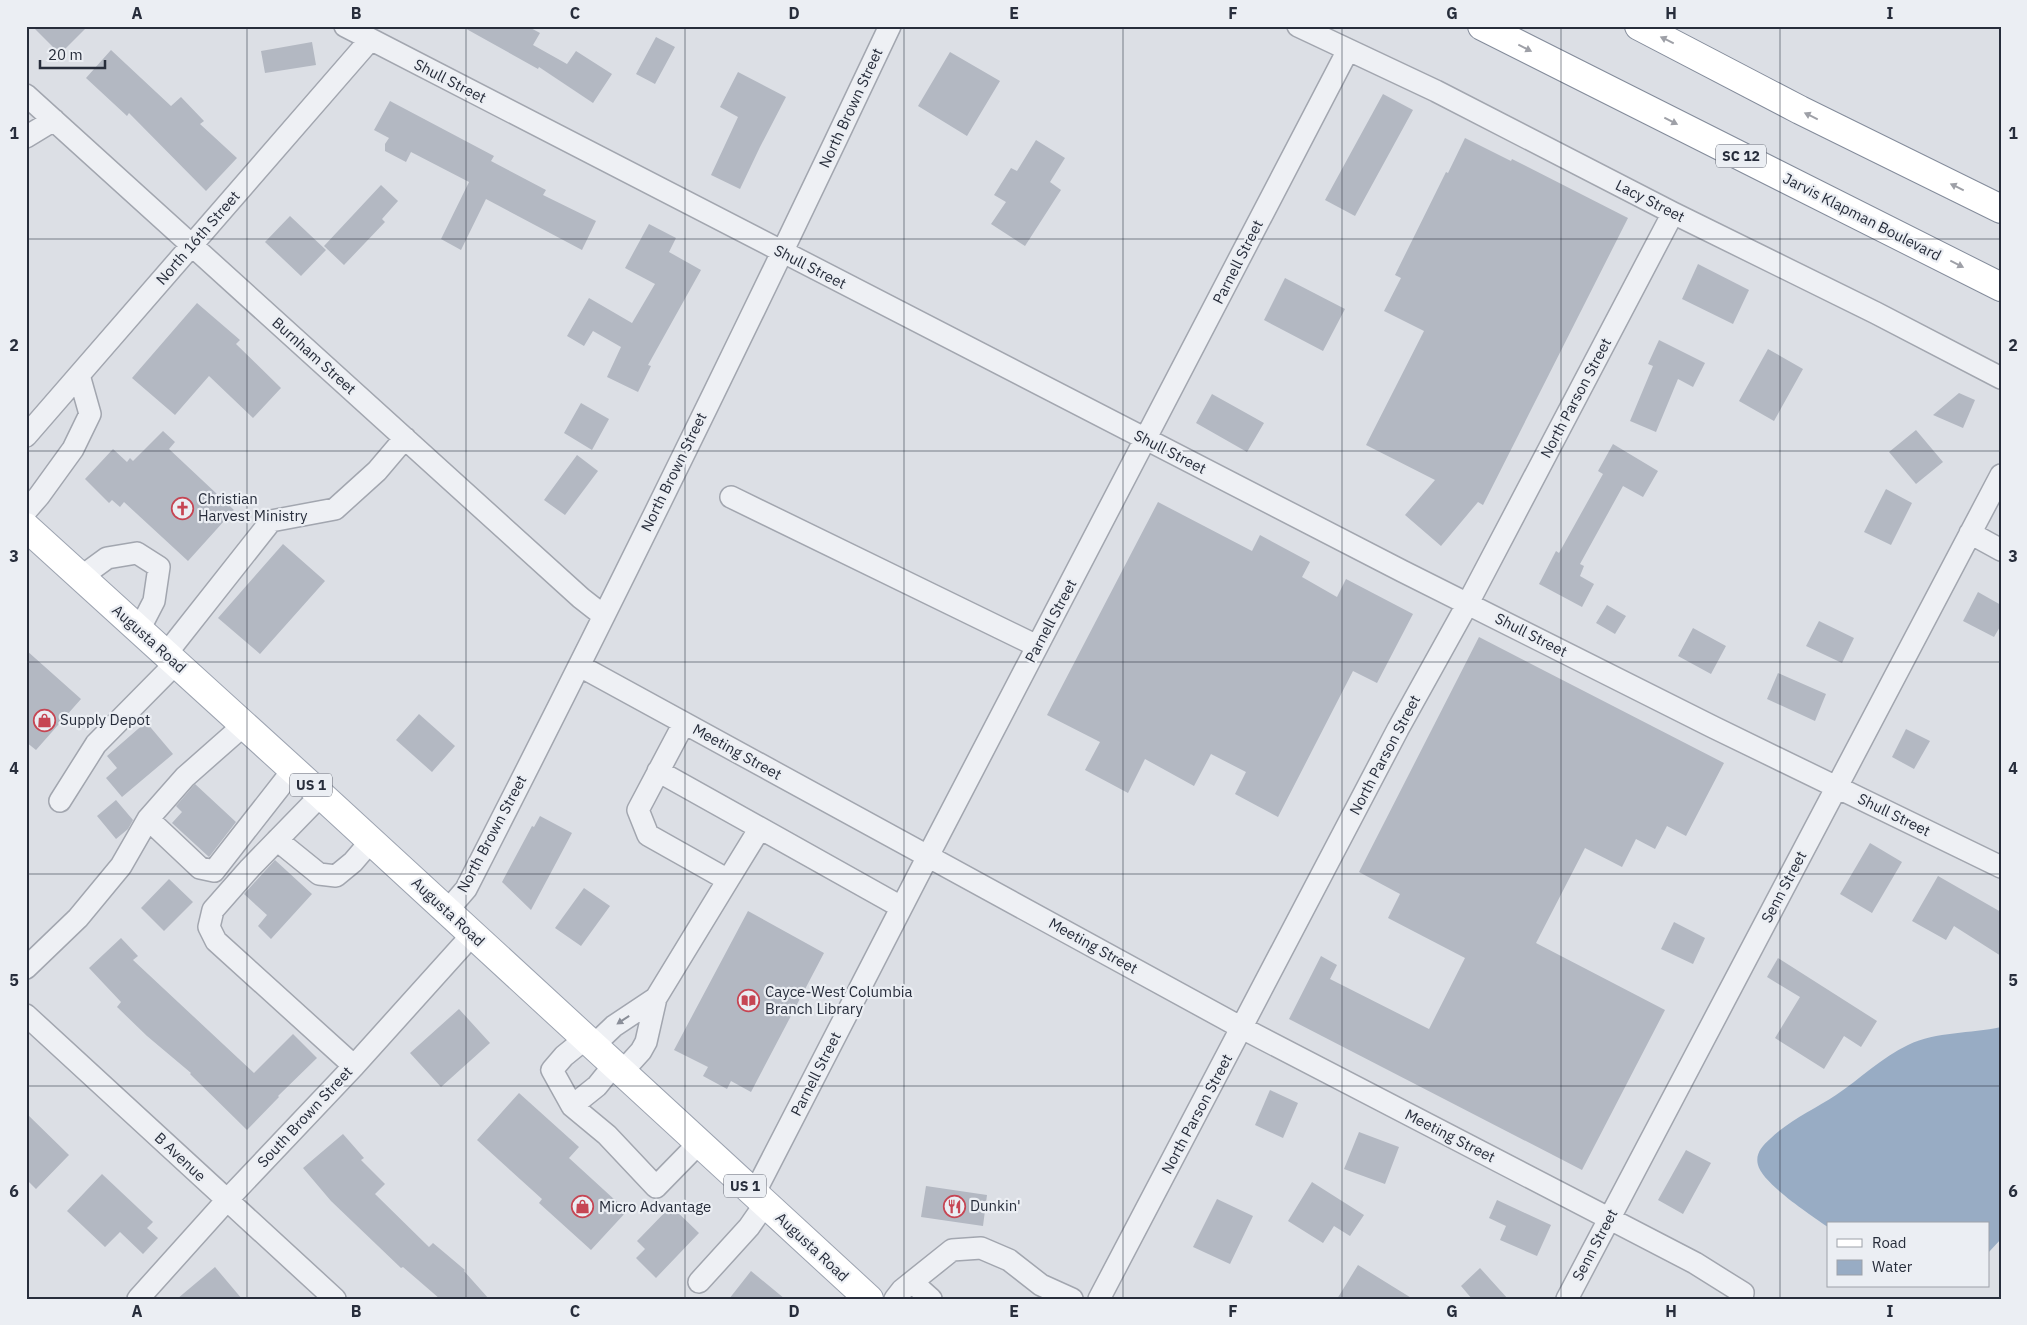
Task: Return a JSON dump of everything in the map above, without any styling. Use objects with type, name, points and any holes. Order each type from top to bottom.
[{"type":"main road","name":"Jarvis Klapman Boulevard","points":[[1482,26],[2001,287]]},
{"type":"main road","points":[[1639,26],[1800,110],[2001,209]]},
{"type":"main road","name":"Augusta Road","points":[[26,527],[321,795],[869,1299]]},
{"type":"street","name":"Shull Street","points":[[345,26],[781,252],[1468,603],[2001,867]]},
{"type":"street","name":"North Brown Street","points":[[447,911],[466,889],[580,666],[890,26]]},
{"type":"street","name":"Lacy Street","points":[[1298,26],[1436,91],[1673,213],[1876,312],[2001,378]]},
{"type":"street","name":"North 16th Street","points":[[26,436],[370,40]]},
{"type":"street","name":"Parnell Street","points":[[699,1282],[749,1227],[760,1199],[901,907],[1348,50]]},
{"type":"street","name":"Burnham Street","points":[[26,94],[581,598],[604,616]]},
{"type":"street","points":[[26,137],[54,120]]},
{"type":"street","name":"North Parson Street","points":[[1099,1299],[1398,729],[1468,603],[1673,213]]},
{"type":"street","points":[[26,511],[73,449],[90,414],[79,375]]},
{"type":"street","points":[[60,801],[96,744],[171,659],[270,521],[335,509],[377,471],[405,438]]},
{"type":"street","name":"Senn Street","points":[[1567,1299],[2001,475]]},
{"type":"street","points":[[731,497],[1037,646]]},
{"type":"street","points":[[1970,533],[2001,550]]},
{"type":"street","points":[[81,577],[107,558],[137,553],[159,567],[154,601],[139,630]]},
{"type":"street","name":"Meeting Street","points":[[580,666],[1242,1028],[1695,1263],[1743,1293],[1742,1299]]},
{"type":"street","points":[[684,723],[638,810],[648,835],[728,880]]},
{"type":"street","points":[[26,968],[78,918],[121,866],[148,819],[185,776],[244,725]]},
{"type":"street","points":[[148,819],[200,868],[214,871],[293,770]]},
{"type":"street","points":[[658,771],[901,907]]},
{"type":"street","points":[[321,795],[250,868],[214,910],[209,927],[216,941],[354,1066]]},
{"type":"street","points":[[572,1106],[641,1051],[646,1042],[656,998],[760,828]]},
{"type":"street","points":[[277,840],[319,874],[336,876],[353,862],[371,841]]},
{"type":"street","name":"South Brown Street","points":[[138,1299],[227,1200],[354,1066],[472,935]]},
{"type":"street","points":[[656,998],[564,1056],[552,1070],[572,1106],[607,1135],[656,1187],[699,1143]]},
{"type":"street","name":"B Avenue","points":[[26,1015],[335,1299]]},
{"type":"street","points":[[895,1299],[912,1282],[952,1250],[980,1248],[1010,1260],[1034,1292],[1072,1299]]},
{"type":"street","points":[[912,1282],[931,1299]]},
{"type":"water","points":[[2001,1027],[2001,1239],[1990,1251],[1990,1222],[1827,1222],[1827,1226],[1788,1199],[1768,1181],[1762,1172],[1758,1165],[1757,1157],[1764,1144],[1793,1121],[1836,1095],[1898,1050],[1930,1037]]},
{"type":"building","points":[[32,26],[88,26],[60,54]]},
{"type":"building","points":[[461,26],[527,26],[540,33],[533,45],[567,64],[576,51],[612,74],[593,103],[539,67],[538,69]]},
{"type":"building","points":[[656,37],[675,47],[655,84],[636,74]]},
{"type":"building","points":[[312,42],[316,65],[265,73],[261,51]]},
{"type":"building","points":[[111,50],[171,106],[181,97],[204,121],[200,124],[237,158],[206,191],[129,113],[127,116],[86,78]]},
{"type":"building","points":[[950,52],[1000,81],[967,136],[918,106]]},
{"type":"building","points":[[738,72],[786,97],[740,189],[711,175],[738,117],[720,107]]},
{"type":"building","points":[[1383,94],[1413,110],[1355,216],[1325,200]]},
{"type":"building","points":[[390,101],[494,156],[491,161],[546,190],[543,195],[596,221],[582,250],[486,199],[461,250],[441,239],[469,182],[411,152],[406,162],[385,151],[385,144],[389,138],[374,130]]},
{"type":"building","points":[[1465,138],[1511,161],[1512,159],[1628,218],[1483,505],[1478,502],[1441,546],[1405,515],[1435,480],[1366,445],[1424,331],[1384,311],[1401,278],[1395,275]]},
{"type":"building","points":[[1036,140],[1065,158],[1050,182],[1061,190],[1025,246],[991,224],[1006,202],[994,195],[1011,168],[1017,171]]},
{"type":"building","points":[[381,185],[398,201],[382,219],[385,222],[344,265],[324,246]]},
{"type":"building","points":[[290,216],[326,250],[301,276],[265,242]]},
{"type":"building","points":[[649,224],[676,238],[669,252],[701,270],[648,365],[651,366],[638,392],[607,377],[621,347],[593,331],[584,346],[567,336],[589,298],[632,323],[655,284],[625,268]]},
{"type":"building","points":[[1698,264],[1749,290],[1733,324],[1682,299]]},
{"type":"building","points":[[1285,278],[1345,309],[1323,351],[1264,320]]},
{"type":"building","points":[[197,303],[240,340],[236,344],[281,388],[253,418],[209,376],[175,415],[132,378]]},
{"type":"building","points":[[1659,340],[1705,363],[1693,387],[1678,379],[1656,432],[1630,421],[1653,366],[1648,364]]},
{"type":"building","points":[[1768,349],[1803,369],[1774,421],[1739,401]]},
{"type":"building","points":[[1959,393],[1975,400],[1963,428],[1933,415]]},
{"type":"building","points":[[1212,394],[1264,423],[1247,452],[1196,423]]},
{"type":"building","points":[[581,403],[609,419],[592,450],[564,433]]},
{"type":"building","points":[[1916,430],[1943,462],[1916,484],[1889,452]]},
{"type":"building","name":"Christian Harvest Ministry","points":[[163,431],[175,442],[169,449],[234,510],[188,561],[124,502],[120,507],[112,500],[109,503],[85,479],[113,449],[127,462],[130,458],[133,461]]},
{"type":"building","points":[[1613,444],[1658,471],[1643,497],[1623,486],[1580,564],[1584,566],[1580,576],[1594,584],[1582,607],[1539,584],[1556,551],[1559,553],[1603,474],[1598,471]]},
{"type":"building","points":[[577,455],[598,471],[565,515],[544,500]]},
{"type":"building","points":[[1886,489],[1912,503],[1891,545],[1864,532]]},
{"type":"building","points":[[1158,502],[1252,551],[1260,535],[1310,562],[1302,577],[1337,597],[1346,579],[1413,614],[1377,683],[1353,671],[1278,817],[1235,794],[1246,772],[1211,754],[1194,786],[1145,759],[1128,793],[1085,770],[1100,742],[1047,715]]},
{"type":"building","points":[[283,544],[325,581],[260,654],[218,618]]},
{"type":"building","points":[[1978,592],[2001,605],[2001,625],[1994,637],[1963,621]]},
{"type":"building","points":[[1607,605],[1626,616],[1615,634],[1596,623]]},
{"type":"building","points":[[1819,621],[1854,638],[1842,663],[1806,646]]},
{"type":"building","points":[[1693,628],[1726,646],[1711,674],[1678,656]]},
{"type":"building","points":[[1479,637],[1724,763],[1686,836],[1667,826],[1655,849],[1636,839],[1622,867],[1585,848],[1536,943],[1665,1010],[1582,1170],[1289,1019],[1321,956],[1337,965],[1330,979],[1429,1029],[1465,958],[1388,918],[1400,894],[1359,872]]},
{"type":"building","name":"Supply Depot","points":[[26,650],[81,699],[36,750],[26,742]]},
{"type":"building","points":[[1778,673],[1826,694],[1815,721],[1767,699]]},
{"type":"building","points":[[419,714],[455,746],[432,772],[396,740]]},
{"type":"building","points":[[146,722],[173,754],[122,797],[106,778],[117,768],[107,756]]},
{"type":"building","points":[[1906,729],[1930,741],[1914,769],[1892,757]]},
{"type":"building","points":[[195,784],[236,822],[209,857],[172,823],[182,812],[176,806]]},
{"type":"building","points":[[116,800],[133,820],[128,829],[116,839],[97,816]]},
{"type":"building","points":[[540,816],[572,833],[531,910],[502,882],[532,826],[534,827]]},
{"type":"building","points":[[1870,843],[1902,862],[1872,913],[1840,894]]},
{"type":"building","points":[[275,860],[312,894],[271,939],[258,926],[267,915],[244,894]]},
{"type":"building","points":[[1938,876],[2001,912],[2001,956],[1954,926],[1946,940],[1912,921]]},
{"type":"building","points":[[169,879],[193,902],[164,931],[141,908]]},
{"type":"building","points":[[584,888],[610,906],[581,946],[555,928]]},
{"type":"building","name":"Cayce-West Columbia Branch Library","points":[[748,911],[824,953],[751,1092],[731,1081],[727,1089],[703,1076],[708,1067],[674,1050]]},
{"type":"building","points":[[1674,922],[1705,938],[1693,964],[1661,949]]},
{"type":"building","points":[[121,938],[138,956],[133,960],[254,1073],[293,1034],[317,1058],[247,1130],[191,1073],[147,1036],[117,1007],[121,1002],[89,968]]},
{"type":"building","points":[[1778,958],[1877,1021],[1861,1047],[1844,1036],[1824,1069],[1775,1038],[1800,997],[1767,977]]},
{"type":"building","points":[[459,1009],[490,1043],[441,1087],[410,1053]]},
{"type":"building","points":[[1270,1090],[1298,1103],[1283,1138],[1255,1125]]},
{"type":"building","points":[[519,1093],[579,1147],[569,1158],[627,1211],[591,1250],[539,1203],[542,1199],[477,1140]]},
{"type":"building","points":[[26,1113],[69,1155],[36,1189],[26,1179]]},
{"type":"building","points":[[1359,1132],[1399,1147],[1385,1184],[1344,1169]]},
{"type":"building","points":[[343,1134],[364,1158],[361,1160],[385,1184],[375,1194],[429,1247],[433,1243],[465,1270],[489,1299],[440,1299],[403,1267],[401,1268],[331,1201],[303,1168]]},
{"type":"building","points":[[1686,1150],[1711,1163],[1683,1214],[1658,1200]]},
{"type":"building","points":[[102,1174],[153,1222],[147,1228],[158,1238],[143,1254],[120,1232],[105,1247],[67,1211]]},
{"type":"building","points":[[1312,1182],[1364,1215],[1350,1236],[1334,1226],[1323,1243],[1288,1221]]},
{"type":"building","name":"Dunkin'","points":[[926,1186],[987,1195],[983,1226],[921,1217]]},
{"type":"building","points":[[1217,1199],[1253,1216],[1230,1264],[1193,1247]]},
{"type":"building","points":[[1497,1200],[1551,1225],[1537,1256],[1500,1240],[1506,1226],[1489,1218]]},
{"type":"building","points":[[671,1206],[699,1233],[656,1278],[636,1258],[645,1249],[637,1241]]},
{"type":"building","points":[[1358,1265],[1413,1299],[1337,1299]]},
{"type":"building","points":[[215,1267],[242,1299],[177,1299]]},
{"type":"building","points":[[1480,1268],[1508,1299],[1472,1299],[1461,1286]]},
{"type":"building","points":[[751,1271],[785,1299],[729,1299]]},
{"type":"place","name":"Christian Harvest Ministry","points":[[182,508]]},
{"type":"place","name":"Supply Depot","points":[[44,720]]},
{"type":"place","name":"Cayce-West Columbia Branch Library","points":[[749,1001]]},
{"type":"place","name":"Dunkin'","points":[[954,1206]]},
{"type":"place","name":"Micro Advantage","points":[[583,1207]]}]
